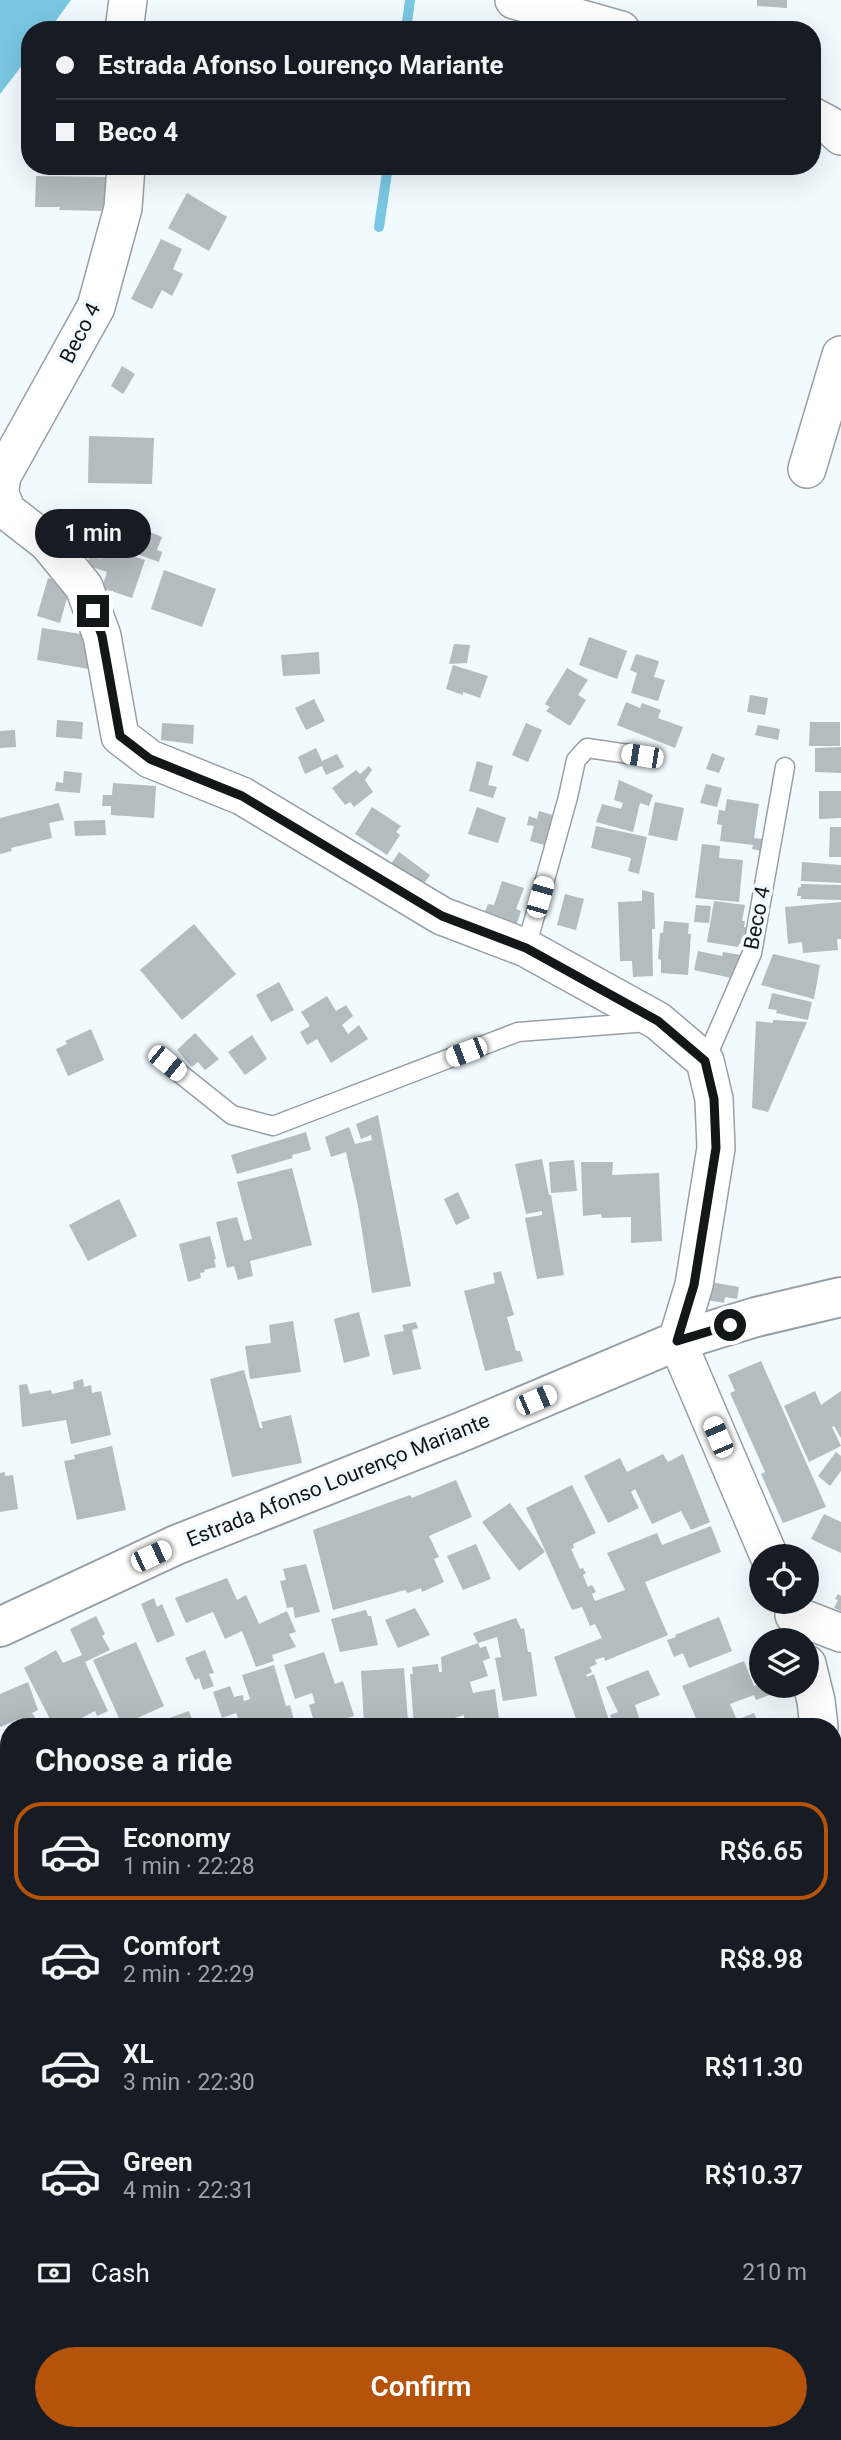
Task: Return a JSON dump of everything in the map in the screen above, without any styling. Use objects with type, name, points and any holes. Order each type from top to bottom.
[{"type":"main road","name":"Estrada Afonso Lourenço Mariante","points":[[0,1627],[176,1545],[466,1430],[677,1341],[757,1317],[841,1297]]},
{"type":"street","points":[[125,21],[128,0]]},
{"type":"street","points":[[514,0],[589,21]]},
{"type":"street","points":[[821,121],[841,136]]},
{"type":"street","name":"Beco 4","points":[[0,488],[2,476],[96,307],[123,208],[125,175]]},
{"type":"street","points":[[807,469],[841,355]]},
{"type":"street","points":[[0,494],[7,511],[48,543],[84,587],[102,636],[120,736],[150,759],[242,796],[442,916],[526,948],[658,1021],[705,1061],[714,1099],[716,1148],[694,1285],[677,1341],[764,1544]]},
{"type":"street","points":[[794,1619],[841,1633]]},
{"type":"street","points":[[815,1698],[817,1718]]},
{"type":"lane","points":[[526,948],[576,760],[587,748],[642,756]]},
{"type":"lane","name":"Beco 4","points":[[705,1061],[752,953],[785,767]]},
{"type":"lane","points":[[167,1063],[232,1115],[273,1126],[518,1032],[658,1021]]},
{"type":"shaded area","points":[[0,0],[71,0],[56,21],[21,21],[21,67],[0,94]]},
{"type":"building","points":[[757,0],[787,0],[787,8],[757,6]]},
{"type":"building","points":[[36,176],[105,177],[113,180],[104,211],[59,210],[60,207],[35,207]]},
{"type":"building","points":[[187,193],[227,217],[209,251],[168,228]]},
{"type":"building","points":[[161,239],[182,249],[173,269],[183,274],[172,296],[162,290],[152,309],[131,299]]},
{"type":"building","points":[[122,366],[135,374],[123,394],[111,386]]},
{"type":"building","points":[[89,436],[154,438],[152,484],[88,483]]},
{"type":"building","points":[[108,519],[116,522],[118,519],[162,537],[157,550],[162,552],[159,562],[100,541]]},
{"type":"building","points":[[106,547],[145,560],[132,598],[102,588],[107,572],[86,565],[90,555],[101,559]]},
{"type":"building","points":[[164,570],[216,589],[202,627],[151,609]]},
{"type":"building","points":[[48,578],[71,584],[60,623],[37,616]]},
{"type":"building","points":[[42,628],[94,636],[89,669],[37,660]]},
{"type":"building","points":[[589,637],[627,651],[617,679],[579,665]]},
{"type":"building","points":[[454,644],[470,645],[467,663],[449,664]]},
{"type":"building","points":[[319,652],[320,674],[283,676],[281,655]]},
{"type":"building","points":[[636,654],[659,661],[654,677],[665,680],[658,701],[631,693],[637,673],[630,670]]},
{"type":"building","points":[[453,665],[488,676],[480,698],[446,689]]},
{"type":"building","points":[[567,668],[588,680],[578,695],[586,700],[570,726],[546,711],[550,707],[545,704]]},
{"type":"building","points":[[750,695],[768,698],[765,715],[747,712]]},
{"type":"building","points":[[314,699],[325,721],[306,730],[295,708]]},
{"type":"building","points":[[626,702],[640,708],[642,703],[661,710],[658,718],[683,727],[675,748],[617,725]]},
{"type":"building","points":[[57,720],[83,722],[82,739],[56,737]]},
{"type":"building","points":[[810,722],[840,722],[840,746],[809,746]]},
{"type":"building","points":[[162,723],[194,725],[193,744],[161,740]]},
{"type":"building","points":[[526,723],[542,730],[528,762],[512,755]]},
{"type":"building","points":[[758,725],[780,729],[778,740],[755,735]]},
{"type":"building","points":[[15,730],[16,747],[0,748],[0,731]]},
{"type":"building","points":[[841,747],[841,773],[815,772],[815,748]]},
{"type":"building","points":[[316,748],[322,761],[337,754],[344,767],[326,775],[322,766],[305,774],[298,757]]},
{"type":"building","points":[[712,753],[725,758],[719,773],[706,769]]},
{"type":"building","points":[[477,761],[493,766],[488,785],[497,787],[493,798],[469,791]]},
{"type":"building","points":[[369,766],[372,770],[365,780],[373,792],[354,807],[350,802],[345,805],[332,788],[356,770],[360,774]]},
{"type":"building","points":[[64,771],[82,773],[80,793],[55,791],[56,782],[63,783]]},
{"type":"building","points":[[619,780],[653,795],[649,806],[640,803],[633,832],[596,822],[602,804],[621,809],[623,803],[614,800]]},
{"type":"building","points":[[113,783],[156,786],[154,818],[111,815],[111,806],[102,806],[103,795],[112,795]]},
{"type":"building","points":[[706,784],[722,788],[717,807],[700,803]]},
{"type":"building","points":[[819,791],[841,791],[841,818],[819,819]]},
{"type":"building","points":[[727,799],[759,804],[754,838],[763,839],[761,851],[752,849],[753,845],[720,841],[722,825],[717,824],[719,810],[725,811]]},
{"type":"building","points":[[655,802],[684,808],[677,841],[648,835]]},
{"type":"building","points":[[59,803],[64,820],[49,823],[52,838],[11,848],[12,851],[0,854],[0,818]]},
{"type":"building","points":[[372,807],[401,826],[396,832],[400,835],[387,855],[355,834]]},
{"type":"building","points":[[477,807],[506,818],[498,843],[468,834]]},
{"type":"building","points":[[539,811],[559,817],[551,847],[530,841],[534,826],[527,825],[529,816],[537,819]]},
{"type":"building","points":[[105,820],[106,835],[75,836],[74,821]]},
{"type":"building","points":[[596,826],[647,837],[639,874],[628,871],[631,858],[591,848]]},
{"type":"building","points":[[830,827],[841,827],[841,857],[829,857]]},
{"type":"building","points":[[702,844],[720,846],[719,858],[743,860],[739,902],[695,898]]},
{"type":"building","points":[[399,852],[430,875],[416,895],[385,873]]},
{"type":"building","points":[[802,862],[841,865],[841,883],[801,881]]},
{"type":"building","points":[[502,881],[524,888],[516,909],[521,911],[515,929],[484,914],[488,904],[494,905]]},
{"type":"building","points":[[801,884],[841,885],[841,900],[801,899],[801,896],[797,896]]},
{"type":"building","points":[[642,890],[654,893],[653,976],[633,977],[632,961],[620,961],[618,902],[642,901]]},
{"type":"building","points":[[565,894],[584,899],[576,930],[557,925]]},
{"type":"building","points":[[714,901],[745,905],[742,921],[745,921],[744,927],[752,929],[750,942],[743,940],[743,944],[738,947],[707,942]]},
{"type":"building","points":[[841,902],[841,939],[837,939],[838,950],[803,953],[802,942],[788,944],[785,907]]},
{"type":"building","points":[[696,905],[711,906],[709,923],[694,922]]},
{"type":"building","points":[[664,921],[689,923],[688,934],[691,934],[688,975],[661,973],[661,960],[658,959]]},
{"type":"building","points":[[194,924],[236,974],[182,1020],[140,970]]},
{"type":"building","points":[[698,951],[722,956],[723,952],[741,955],[736,979],[694,970]]},
{"type":"building","points":[[773,954],[820,965],[814,999],[761,985]]},
{"type":"building","points":[[279,982],[294,1010],[271,1022],[256,995]]},
{"type":"building","points":[[772,993],[812,1002],[808,1020],[768,1009]]},
{"type":"building","points":[[327,996],[336,1011],[346,1005],[353,1016],[342,1025],[348,1034],[359,1025],[368,1039],[331,1063],[317,1039],[307,1045],[300,1032],[310,1026],[301,1012]]},
{"type":"building","points":[[773,1020],[807,1022],[768,1112],[752,1108],[756,1021],[773,1023]]},
{"type":"building","points":[[91,1029],[104,1060],[68,1076],[56,1049],[67,1044],[65,1041]]},
{"type":"building","points":[[195,1033],[219,1059],[205,1070],[198,1062],[192,1067],[177,1050]]},
{"type":"building","points":[[252,1035],[267,1059],[245,1075],[228,1052]]},
{"type":"building","points":[[378,1115],[411,1286],[372,1293],[346,1152],[331,1157],[325,1137],[349,1127],[355,1144],[372,1140],[371,1135],[361,1139],[356,1124]]},
{"type":"building","points":[[306,1132],[311,1150],[237,1174],[231,1155]]},
{"type":"building","points":[[542,1159],[551,1195],[564,1275],[537,1279],[525,1218],[542,1215],[542,1211],[526,1214],[515,1164]]},
{"type":"building","points":[[574,1160],[577,1191],[551,1193],[549,1162]]},
{"type":"building","points":[[581,1162],[613,1162],[612,1175],[659,1173],[662,1241],[631,1243],[631,1217],[602,1218],[601,1214],[583,1216]]},
{"type":"building","points":[[292,1168],[312,1245],[250,1261],[253,1276],[238,1280],[234,1266],[227,1268],[216,1222],[237,1217],[244,1241],[252,1239],[237,1182]]},
{"type":"building","points":[[458,1192],[470,1218],[456,1225],[444,1199]]},
{"type":"building","points":[[119,1199],[137,1236],[88,1261],[69,1225]]},
{"type":"building","points":[[210,1236],[216,1267],[204,1270],[205,1272],[200,1273],[201,1278],[188,1282],[179,1244]]},
{"type":"building","points":[[501,1271],[514,1315],[507,1317],[516,1351],[520,1351],[523,1361],[485,1371],[464,1291],[495,1283],[493,1273]]},
{"type":"building","points":[[710,1282],[739,1287],[737,1299],[725,1297],[724,1303],[707,1300]]},
{"type":"building","points":[[359,1312],[370,1356],[344,1363],[334,1319]]},
{"type":"building","points":[[293,1321],[301,1372],[250,1379],[245,1346],[271,1343],[269,1325]]},
{"type":"building","points":[[416,1322],[418,1328],[412,1330],[421,1369],[393,1375],[384,1335],[404,1331],[402,1325]]},
{"type":"building","points":[[761,1361],[826,1507],[783,1523],[761,1474],[765,1472],[730,1393],[735,1391],[728,1375]]},
{"type":"building","points":[[244,1370],[260,1428],[263,1428],[261,1422],[291,1415],[302,1463],[232,1477],[210,1379]]},
{"type":"building","points":[[83,1379],[84,1387],[91,1385],[92,1393],[101,1391],[111,1435],[71,1444],[66,1420],[22,1427],[19,1385],[27,1384],[30,1394],[51,1390],[52,1394],[74,1389],[73,1382]]},
{"type":"building","points":[[815,1391],[821,1405],[841,1391],[841,1438],[834,1426],[832,1427],[841,1446],[809,1462],[784,1406]]},
{"type":"building","points":[[112,1446],[126,1510],[77,1520],[64,1461],[75,1459],[74,1455]]},
{"type":"building","points":[[836,1452],[841,1456],[841,1471],[830,1486],[818,1476]]},
{"type":"building","points":[[663,1454],[668,1462],[683,1454],[710,1522],[691,1530],[681,1511],[652,1524],[635,1489],[631,1492],[639,1508],[608,1523],[584,1476],[620,1458],[627,1472]]},
{"type":"building","points":[[5,1472],[5,1476],[13,1475],[18,1509],[0,1512],[0,1473]]},
{"type":"building","points":[[456,1480],[472,1517],[429,1536],[439,1557],[434,1559],[444,1582],[422,1592],[421,1588],[408,1593],[405,1590],[333,1610],[313,1530],[410,1495],[412,1498]]},
{"type":"building","points":[[572,1485],[596,1533],[573,1544],[574,1548],[571,1549],[580,1569],[583,1568],[586,1573],[583,1575],[588,1587],[592,1585],[596,1592],[592,1594],[595,1601],[625,1590],[607,1553],[657,1533],[662,1545],[711,1526],[721,1552],[645,1582],[668,1635],[605,1661],[604,1657],[595,1660],[597,1664],[590,1667],[592,1672],[586,1675],[587,1677],[594,1674],[608,1718],[576,1718],[554,1657],[602,1638],[595,1624],[590,1626],[582,1607],[572,1610],[526,1508]]},
{"type":"building","points":[[510,1503],[545,1552],[519,1571],[482,1522]]},
{"type":"building","points":[[824,1514],[841,1522],[841,1553],[811,1539]]},
{"type":"building","points":[[476,1544],[491,1579],[463,1590],[447,1556]]},
{"type":"building","points":[[306,1564],[320,1612],[295,1618],[293,1607],[287,1608],[280,1581],[286,1580],[283,1569]]},
{"type":"building","points":[[227,1578],[237,1600],[246,1595],[259,1624],[287,1611],[296,1632],[289,1634],[296,1647],[272,1655],[274,1661],[256,1667],[242,1631],[225,1639],[213,1612],[186,1623],[175,1598]]},
{"type":"building","points":[[838,1594],[841,1596],[841,1611],[834,1608]]},
{"type":"building","points":[[154,1598],[157,1607],[162,1604],[175,1635],[157,1643],[141,1604]]},
{"type":"building","points":[[415,1608],[430,1635],[398,1648],[385,1620]]},
{"type":"building","points":[[366,1610],[368,1616],[371,1616],[378,1645],[340,1652],[331,1619]]},
{"type":"building","points":[[96,1616],[105,1634],[102,1636],[110,1650],[85,1662],[108,1711],[97,1716],[95,1711],[81,1718],[49,1718],[24,1668],[56,1650],[63,1663],[82,1655],[70,1629]]},
{"type":"building","points":[[719,1617],[732,1651],[689,1668],[683,1653],[674,1657],[667,1640]]},
{"type":"building","points":[[516,1618],[521,1629],[524,1628],[528,1652],[531,1652],[537,1696],[503,1701],[495,1658],[501,1657],[497,1637],[478,1643],[473,1633]]},
{"type":"building","points":[[136,1642],[164,1706],[137,1718],[119,1718],[93,1660]]},
{"type":"building","points":[[478,1643],[480,1648],[486,1646],[490,1658],[483,1661],[488,1676],[470,1682],[473,1693],[495,1689],[499,1718],[464,1718],[464,1715],[454,1718],[413,1718],[410,1674],[413,1674],[412,1667],[438,1664],[439,1672],[442,1672],[441,1657]]},
{"type":"building","points":[[205,1650],[214,1673],[209,1674],[214,1686],[203,1690],[199,1678],[195,1680],[185,1658]]},
{"type":"building","points":[[324,1652],[335,1684],[343,1681],[354,1716],[313,1718],[309,1705],[315,1703],[312,1693],[295,1699],[284,1665]]},
{"type":"building","points":[[744,1661],[749,1674],[749,1697],[730,1704],[736,1718],[696,1718],[682,1686]]},
{"type":"building","points":[[274,1665],[286,1706],[290,1705],[293,1718],[238,1718],[236,1713],[222,1718],[213,1692],[230,1686],[234,1697],[243,1695],[244,1701],[250,1699],[242,1675]]},
{"type":"building","points":[[404,1668],[408,1718],[364,1718],[361,1671]]},
{"type":"building","points":[[648,1670],[660,1695],[635,1705],[639,1718],[611,1718],[610,1715],[618,1712],[606,1687]]},
{"type":"building","points":[[28,1682],[38,1710],[32,1713],[35,1718],[0,1718],[0,1694]]},
{"type":"building","points":[[189,1711],[192,1718],[169,1718]]},
{"type":"building","points":[[754,1713],[756,1718],[742,1718]]},
{"type":"waterway","points":[[407,21],[410,0]]},
{"type":"waterway","points":[[379,227],[387,175]]},
{"type":"route","points":[[93,611],[102,636],[120,736],[150,759],[242,796],[442,916],[526,948],[658,1021],[705,1061],[714,1099],[716,1148],[694,1285],[677,1341],[730,1325]]}]
